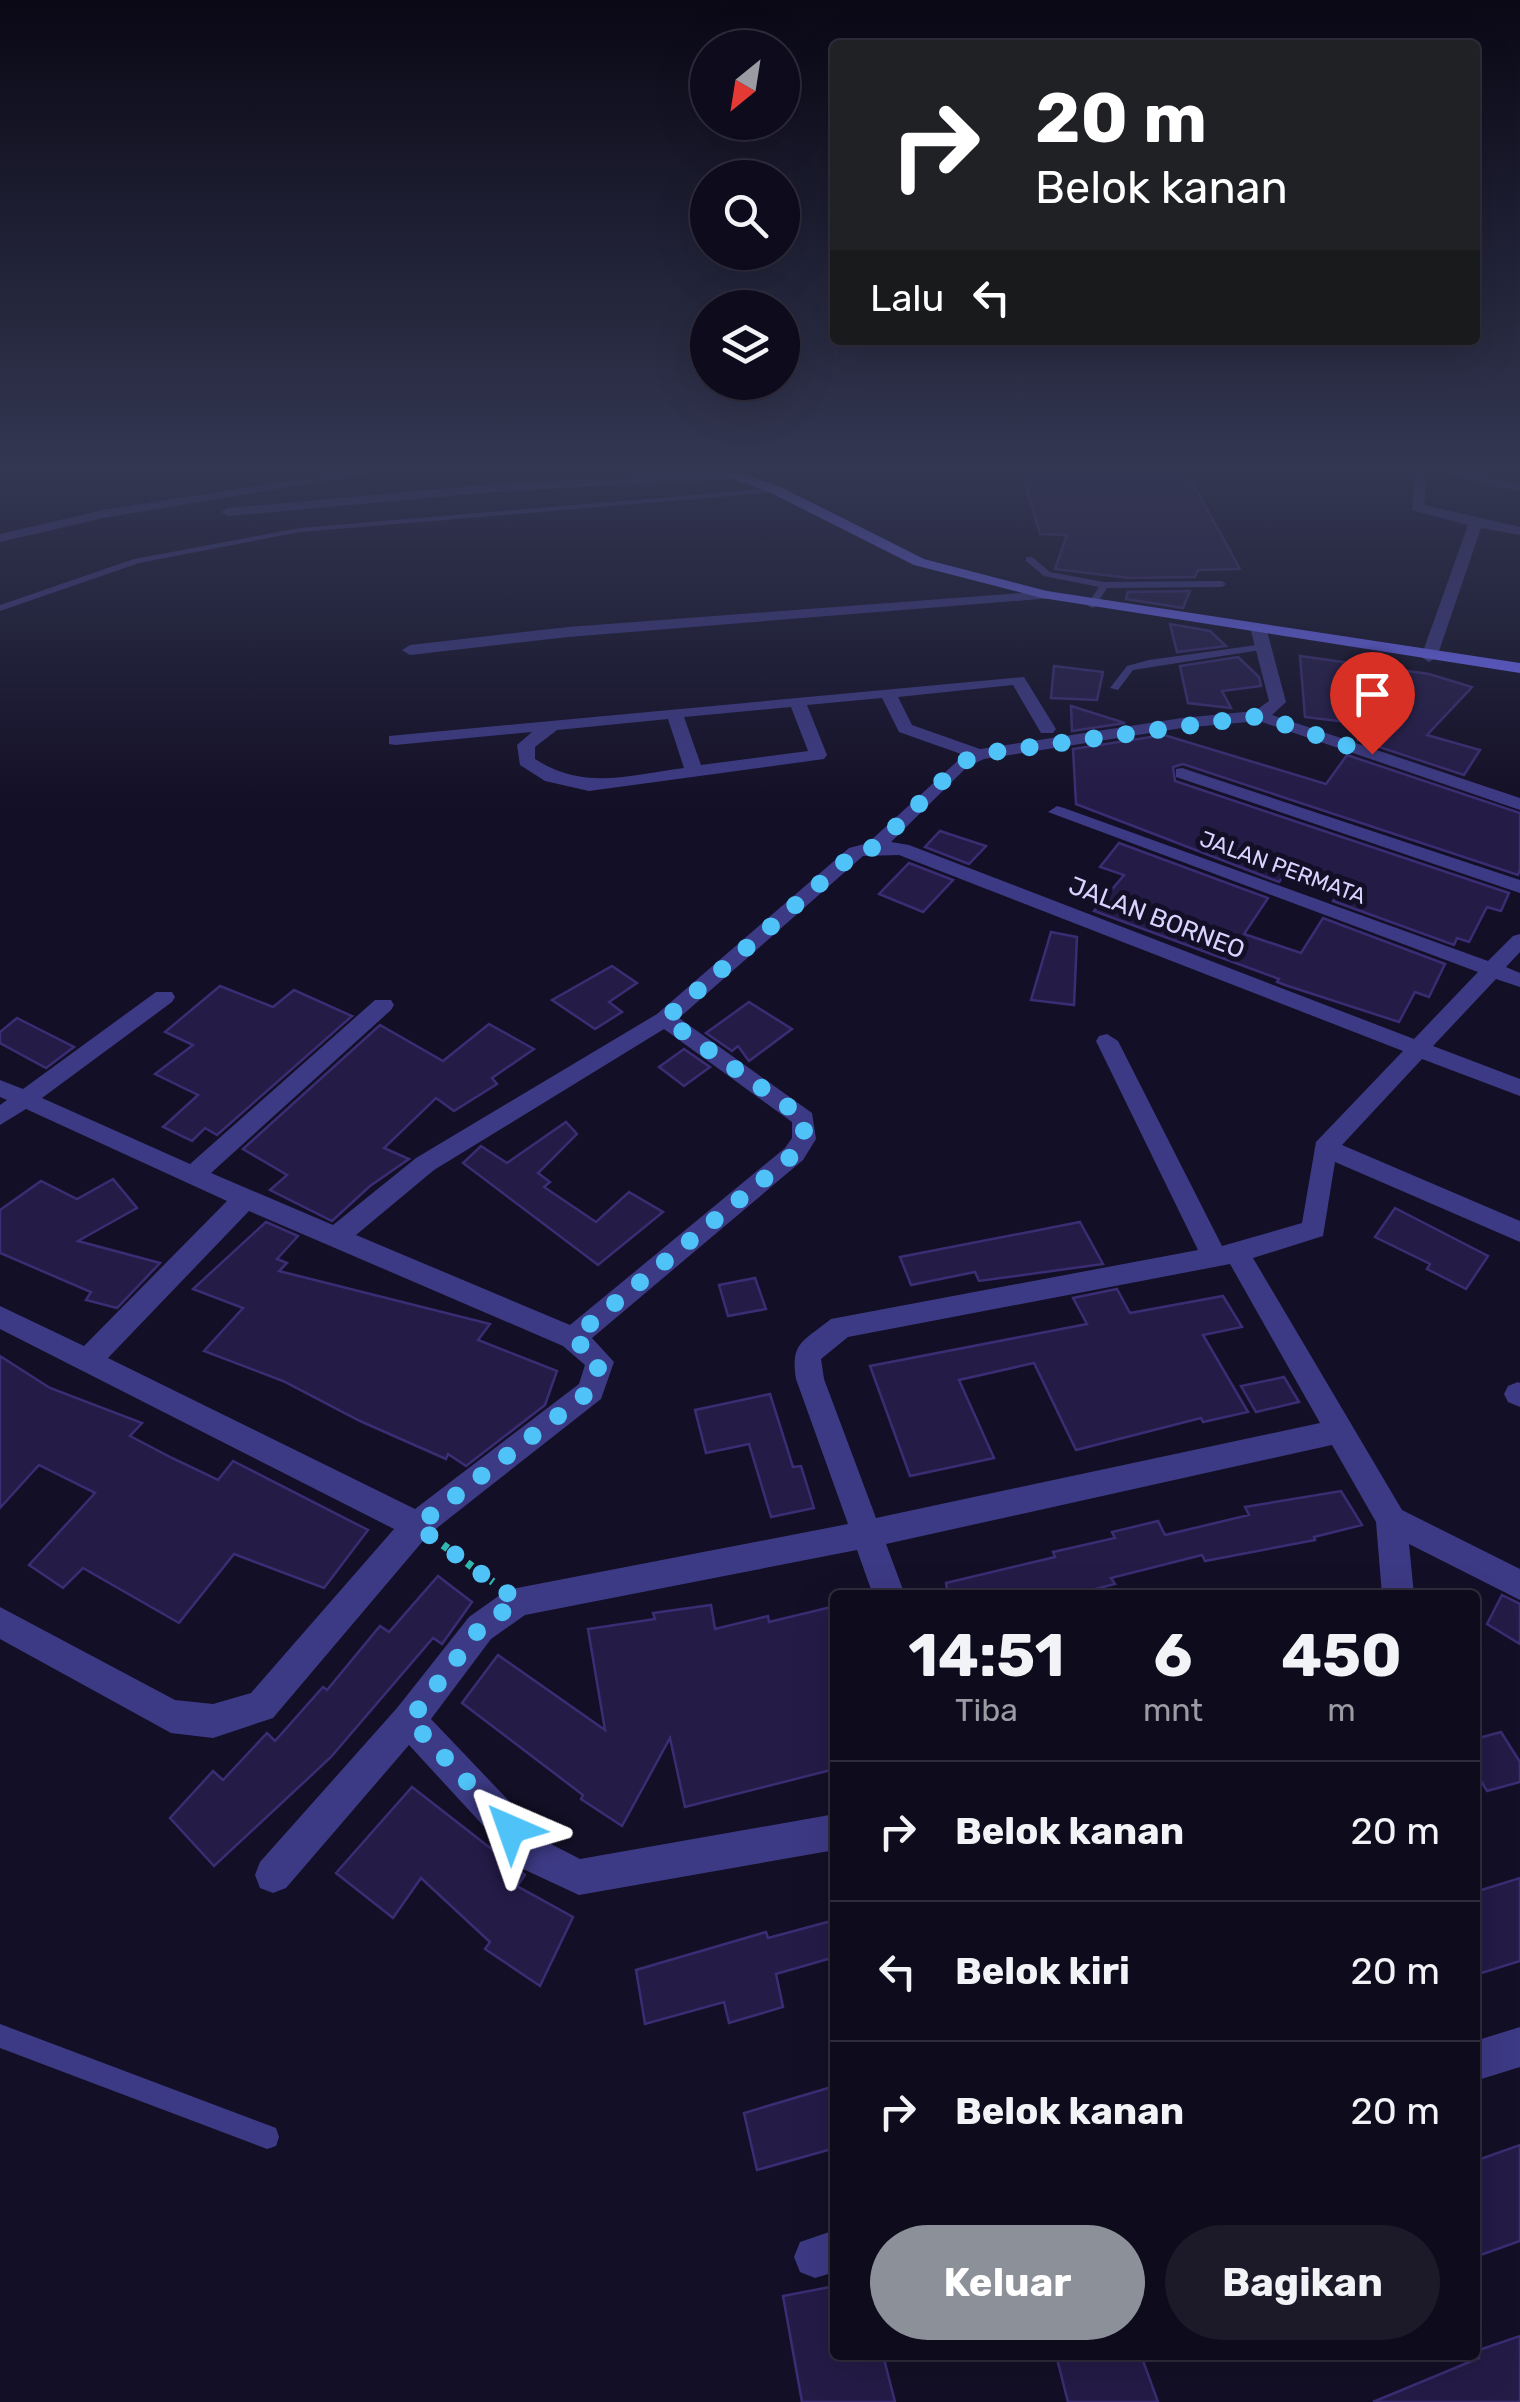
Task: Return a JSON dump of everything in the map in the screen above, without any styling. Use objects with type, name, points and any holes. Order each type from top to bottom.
[{"type":"street","points":[[1009,585],[1261,639],[1520,668]]},
{"type":"street","points":[[1429,657],[1454,585]]},
{"type":"street","points":[[410,650],[568,632],[1047,595]]},
{"type":"street","points":[[1260,716],[1278,702],[1261,639]]},
{"type":"street","points":[[395,740],[1018,680],[1046,728]]},
{"type":"street","points":[[888,693],[906,728],[979,754]]},
{"type":"street","points":[[552,725],[526,746],[526,761],[551,777],[589,786],[818,754],[797,702]]},
{"type":"street","points":[[674,714],[694,771]]},
{"type":"street","points":[[336,1237],[425,1164],[665,1019],[856,852],[875,847],[961,763],[979,754],[1260,716],[1520,804]]},
{"type":"street","points":[[1182,773],[1520,887]]},
{"type":"street","name":"JALAN PERMATA","points":[[1057,812],[1520,980]]},
{"type":"street","name":"JALAN BORNEO","points":[[875,847],[902,849],[1520,1088]]},
{"type":"street","points":[[887,1590],[810,1379],[806,1355],[840,1327],[1226,1256],[1314,1229],[1325,1148],[1520,940]]},
{"type":"street","points":[[0,1117],[12,1093],[164,997]]},
{"type":"street","points":[[194,1175],[383,1005]]},
{"type":"street","points":[[573,1338],[794,1154],[804,1139],[804,1118],[665,1019]]},
{"type":"street","points":[[1107,1040],[1226,1256],[1340,1431],[1391,1520],[1398,1590]]},
{"type":"street","points":[[0,1622],[171,1716],[213,1721],[261,1706],[417,1526],[590,1391],[600,1362],[573,1338],[12,1093]]},
{"type":"street","points":[[1325,1148],[1520,1232]]},
{"type":"street","points":[[87,1361],[245,1198]]},
{"type":"street","points":[[0,1318],[417,1526]]},
{"type":"street","points":[[273,1875],[410,1720],[480,1628],[518,1601],[868,1534],[1340,1431]]},
{"type":"street","points":[[1391,1520],[1520,1585]]},
{"type":"street","points":[[410,1720],[536,1856],[578,1876],[830,1833]]},
{"type":"street","points":[[1480,2059],[1520,2047]]},
{"type":"lane","points":[[0,608],[65,585]]},
{"type":"lane","points":[[1092,605],[1104,585]]},
{"type":"lane","points":[[1115,688],[1130,668],[1261,639]]},
{"type":"lane","points":[[0,2036],[267,2137]]},
{"type":"path","points":[[417,1526],[518,1601]]},
{"type":"building","points":[[1190,591],[1183,608],[1126,599],[1128,592]]},
{"type":"building","points":[[1170,624],[1210,631],[1226,646],[1177,652]]},
{"type":"building","points":[[1300,656],[1429,674],[1472,687],[1427,735],[1480,750],[1464,775],[1358,740],[1370,725],[1305,717]]},
{"type":"building","points":[[1238,657],[1259,677],[1261,686],[1222,691],[1231,708],[1188,703],[1180,666]]},
{"type":"building","points":[[1054,666],[1103,672],[1097,700],[1051,698]]},
{"type":"building","points":[[1071,706],[1125,723],[1072,731]]},
{"type":"building","points":[[1164,735],[1326,784],[1347,755],[1520,813],[1520,870],[1518,875],[1183,764],[1173,767],[1175,781],[1509,893],[1501,911],[1487,907],[1469,942],[1457,938],[1454,945],[1333,901],[1338,893],[1284,875],[1279,882],[1076,804],[1073,749]]},
{"type":"building","points":[[940,831],[986,846],[969,864],[925,847]]},
{"type":"building","points":[[1119,843],[1268,898],[1244,934],[1301,953],[1323,918],[1445,964],[1429,997],[1415,992],[1399,1022],[1285,985],[1277,982],[1279,979],[1094,911],[1124,875],[1100,867]]},
{"type":"building","points":[[909,863],[953,880],[923,912],[879,894]]},
{"type":"building","points":[[1051,932],[1077,937],[1074,1005],[1031,1000]]},
{"type":"building","points":[[612,966],[637,983],[609,1002],[622,1012],[595,1029],[552,1000]]},
{"type":"building","points":[[220,986],[273,1007],[294,990],[352,1016],[217,1135],[205,1128],[192,1141],[163,1127],[198,1095],[155,1074],[193,1045],[165,1032]]},
{"type":"building","points":[[749,1002],[792,1029],[749,1061],[738,1046],[732,1051],[706,1033]]},
{"type":"building","points":[[17,1018],[74,1047],[46,1068],[0,1043],[0,1032]]},
{"type":"building","points":[[489,1024],[534,1049],[492,1078],[497,1084],[454,1111],[436,1098],[384,1148],[409,1159],[370,1186],[332,1221],[270,1190],[287,1175],[243,1149],[380,1025],[443,1061]]},
{"type":"building","points":[[684,1049],[710,1067],[684,1086],[659,1067]]},
{"type":"building","points":[[566,1122],[577,1134],[538,1173],[550,1182],[544,1187],[596,1222],[629,1192],[663,1212],[598,1265],[463,1163],[481,1146],[507,1163]]},
{"type":"building","points":[[113,1179],[137,1208],[78,1241],[160,1263],[117,1308],[86,1300],[91,1292],[0,1253],[0,1210],[41,1181],[77,1199]]},
{"type":"building","points":[[1395,1208],[1488,1256],[1466,1289],[1427,1269],[1430,1264],[1375,1237]]},
{"type":"building","points":[[266,1222],[298,1236],[277,1259],[287,1263],[279,1271],[490,1324],[478,1340],[557,1371],[545,1405],[466,1466],[448,1454],[446,1459],[360,1421],[283,1381],[204,1351],[243,1308],[193,1289]]},
{"type":"building","points":[[1080,1222],[1103,1264],[979,1281],[975,1272],[911,1285],[900,1257]]},
{"type":"building","points":[[755,1278],[766,1309],[728,1316],[719,1285]]},
{"type":"building","points":[[1117,1289],[1130,1313],[1223,1296],[1242,1327],[1203,1335],[1248,1412],[1203,1422],[1201,1418],[1076,1450],[1034,1363],[959,1380],[994,1458],[910,1476],[870,1366],[1087,1324],[1073,1298]]},
{"type":"building","points":[[0,1356],[50,1388],[142,1423],[130,1436],[218,1480],[233,1461],[368,1530],[324,1588],[234,1554],[179,1623],[83,1568],[63,1588],[29,1565],[95,1493],[39,1465],[0,1508]]},
{"type":"building","points":[[1284,1377],[1299,1402],[1256,1412],[1241,1386]]},
{"type":"building","points":[[770,1394],[793,1467],[801,1466],[814,1508],[771,1517],[749,1444],[706,1453],[695,1410]]},
{"type":"building","points":[[1341,1491],[1362,1525],[1314,1537],[1315,1540],[1205,1561],[1202,1555],[1111,1578],[1115,1584],[1091,1590],[947,1590],[946,1583],[1055,1557],[1053,1552],[1115,1538],[1112,1532],[1158,1521],[1165,1535],[1249,1515],[1245,1507]]},
{"type":"building","points":[[438,1576],[472,1602],[442,1644],[433,1638],[331,1757],[214,1866],[170,1818],[213,1771],[223,1780],[267,1733],[275,1741],[323,1687],[327,1690],[380,1626],[389,1632]]},
{"type":"building","points":[[1502,1595],[1520,1604],[1520,1644],[1487,1624]]},
{"type":"building","points":[[711,1605],[715,1629],[768,1616],[769,1622],[830,1607],[830,1770],[685,1807],[670,1738],[622,1826],[581,1799],[583,1795],[462,1703],[498,1655],[605,1730],[588,1629],[655,1619],[653,1613]]},
{"type":"building","points":[[1501,1732],[1520,1762],[1520,1782],[1487,1791],[1480,1779],[1480,1738]]},
{"type":"building","points":[[412,1787],[525,1875],[517,1886],[573,1917],[540,1986],[485,1949],[490,1942],[421,1878],[393,1918],[336,1873]]},
{"type":"building","points":[[1520,1878],[1520,1961],[1480,1973],[1480,1890]]},
{"type":"building","points":[[830,1921],[830,1958],[776,1974],[783,2007],[729,2023],[724,2002],[645,2024],[636,1970],[766,1932],[768,1938]]},
{"type":"building","points":[[830,2087],[830,2149],[757,2170],[744,2113]]},
{"type":"building","points":[[1520,2145],[1520,2241],[1480,2255],[1480,2159]]},
{"type":"building","points":[[830,2287],[830,2360],[884,2360],[895,2402],[802,2402],[783,2296]]},
{"type":"building","points":[[1520,2336],[1520,2402],[1373,2402],[1480,2360],[1480,2350]]},
{"type":"building","points":[[1057,2360],[1143,2360],[1158,2402],[1068,2402]]},
{"type":"route","points":[[511,1829],[410,1720],[480,1628],[518,1601],[417,1526],[590,1391],[600,1362],[573,1338],[794,1154],[804,1139],[804,1118],[665,1019],[856,852],[875,847],[961,763],[979,754],[1182,723],[1260,716],[1372,754]]}]
